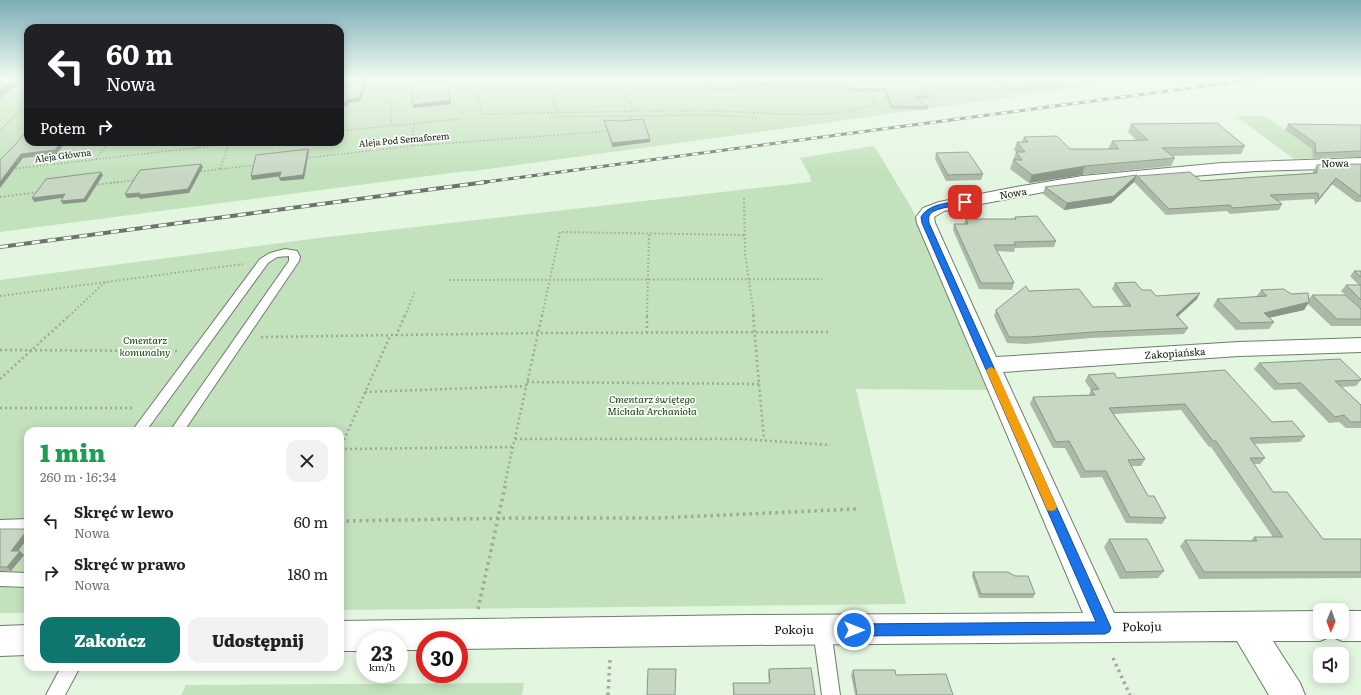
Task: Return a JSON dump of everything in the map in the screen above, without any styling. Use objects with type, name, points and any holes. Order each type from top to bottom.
[{"type":"street","name":"Nowa","points":[[1105,628],[926,223],[925,217],[928,212],[935,208],[995,196],[1088,181],[1262,165],[1361,163]]},
{"type":"street","name":"Zakopiańska","points":[[989,365],[1239,349],[1361,345]]},
{"type":"street","points":[[1246,626],[1288,695]]},
{"type":"street","name":"Pokoju","points":[[344,636],[748,630],[1313,626]]},
{"type":"street","points":[[1349,626],[1361,626]]},
{"type":"street","points":[[0,641],[24,640]]},
{"type":"lane","points":[[142,427],[264,261],[270,256],[278,253],[293,253],[295,257],[294,262],[180,427]]},
{"type":"lane","points":[[0,526],[24,525]]},
{"type":"lane","points":[[0,579],[24,580]]},
{"type":"lane","points":[[822,630],[832,695]]},
{"type":"lane","points":[[55,695],[69,671]]},
{"type":"path","points":[[0,131],[21,110]]},
{"type":"path","points":[[391,125],[392,110]]},
{"type":"path","points":[[481,110],[482,114],[635,112],[834,113],[847,110]]},
{"type":"path","points":[[630,116],[630,123]]},
{"type":"path","points":[[549,117],[716,116],[757,118]]},
{"type":"path","points":[[344,131],[460,119]]},
{"type":"path","points":[[412,146],[414,123]]},
{"type":"path","name":"Aleja Pod Semaforem","points":[[299,159],[412,146],[616,131]]},
{"type":"path","points":[[96,160],[105,146]]},
{"type":"path","name":"Aleja Główna","points":[[7,170],[214,146]]},
{"type":"path","points":[[220,169],[228,146]]},
{"type":"path","points":[[196,172],[259,164]]},
{"type":"path","points":[[94,185],[141,179]]},
{"type":"path","points":[[0,197],[39,192]]},
{"type":"path","points":[[744,198],[744,235],[748,279],[756,332],[764,440]]},
{"type":"path","points":[[472,634],[560,232],[744,235]]},
{"type":"path","points":[[647,333],[649,234]]},
{"type":"path","points":[[0,296],[264,261]]},
{"type":"path","points":[[449,280],[822,279]]},
{"type":"path","points":[[0,379],[106,282]]},
{"type":"path","points":[[396,336],[415,291]]},
{"type":"path","points":[[258,337],[538,333],[831,332]]},
{"type":"path","points":[[344,440],[390,336]]},
{"type":"path","points":[[0,350],[198,351]]},
{"type":"path","points":[[365,392],[527,384],[761,384]]},
{"type":"path","points":[[0,408],[155,408]]},
{"type":"path","points":[[515,439],[714,438],[830,445]]},
{"type":"path","points":[[344,449],[513,447]]},
{"type":"path","points":[[344,521],[659,518],[856,509]]},
{"type":"path","points":[[608,695],[610,657]]},
{"type":"path","points":[[1113,658],[1130,695]]},
{"type":"green space","points":[[0,110],[24,110],[24,146],[344,146],[344,110],[915,110],[474,171],[0,232]]},
{"type":"green space","points":[[1236,116],[1265,116],[1325,158],[1294,159]]},
{"type":"green space","name":"Cmentarz świętego Michała Archanioła","points":[[874,146],[911,207],[990,390],[856,389],[906,604],[344,610],[344,427],[24,427],[24,613],[0,613],[0,280],[319,238],[811,182],[810,176],[800,158]]},
{"type":"green space","points":[[524,683],[522,695],[181,695],[186,685]]},
{"type":"building","points":[[643,119],[650,139],[612,143],[604,120],[619,121]]},
{"type":"building","points":[[1217,123],[1245,146],[1162,148],[1175,158],[1085,166],[1032,175],[1013,160],[1022,160],[1016,152],[1025,152],[1017,142],[1028,142],[1024,137],[1057,136],[1070,149],[1119,149],[1112,141],[1148,140],[1131,124]]},
{"type":"building","points":[[1288,124],[1361,125],[1361,151],[1316,153],[1315,143]]},
{"type":"building","points":[[24,134],[24,146],[58,146],[55,150],[21,154],[0,182],[0,160]]},
{"type":"building","points":[[308,149],[303,175],[279,178],[281,172],[251,176],[256,155]]},
{"type":"building","points":[[968,152],[983,174],[948,175],[936,153]]},
{"type":"building","points":[[201,164],[188,189],[139,195],[140,193],[125,194],[140,170]]},
{"type":"building","points":[[1361,164],[1361,196],[1336,178],[1319,199],[1318,193],[1270,195],[1282,204],[1233,208],[1230,205],[1169,209],[1137,176],[1190,172],[1201,181],[1317,173],[1317,165]]},
{"type":"building","points":[[101,172],[84,199],[61,201],[65,194],[32,198],[46,179]]},
{"type":"building","points":[[1137,175],[1114,196],[1067,203],[1045,187]]},
{"type":"building","points":[[1037,216],[1056,241],[1014,242],[1016,245],[994,245],[1014,283],[981,283],[954,224],[968,224],[966,219],[1016,219],[1015,217]]},
{"type":"building","points":[[1354,271],[1361,271],[1361,277]]},
{"type":"building","points":[[1135,282],[1142,290],[1151,290],[1156,296],[1200,293],[1176,315],[1188,328],[1009,337],[996,310],[1026,286],[1029,291],[1079,289],[1093,307],[1131,306],[1115,283]]},
{"type":"building","points":[[1346,285],[1361,285],[1361,300]]},
{"type":"building","points":[[1284,289],[1291,294],[1308,293],[1309,302],[1264,313],[1274,322],[1241,323],[1217,299],[1267,296],[1261,290]]},
{"type":"building","points":[[1312,295],[1345,295],[1361,309],[1361,319],[1337,319]]},
{"type":"building","points":[[1340,359],[1361,379],[1335,381],[1361,405],[1361,422],[1351,422],[1344,415],[1335,417],[1301,383],[1279,384],[1259,363]]},
{"type":"building","points":[[1225,370],[1272,422],[1292,421],[1305,436],[1250,438],[1265,458],[1250,458],[1273,492],[1287,492],[1323,539],[1361,539],[1361,572],[1204,572],[1185,540],[1257,541],[1254,537],[1283,537],[1216,441],[1213,441],[1185,404],[1109,408],[1145,459],[1128,460],[1148,496],[1154,496],[1166,518],[1130,517],[1106,471],[1085,471],[1069,441],[1056,442],[1033,397],[1095,395],[1091,390],[1099,389],[1088,375],[1114,373],[1117,378]]},
{"type":"building","points":[[0,529],[24,529],[24,534],[11,551],[20,551],[7,567],[0,567]]},
{"type":"building","points":[[1109,539],[1147,539],[1164,571],[1126,572]]},
{"type":"building","points":[[973,572],[1008,572],[1015,576],[1028,576],[1035,594],[981,594]]},
{"type":"building","points":[[811,668],[815,695],[734,695],[733,683],[770,683],[769,669]]},
{"type":"building","points":[[648,669],[676,669],[675,695],[647,695]]},
{"type":"building","points":[[853,670],[895,670],[896,675],[946,674],[953,695],[857,695]]},
{"type":"railway","points":[[478,183],[1022,110]]},
{"type":"railway","points":[[0,247],[486,182]]},
{"type":"slow traffic","points":[[991,370],[1051,507]]},
{"type":"route","points":[[854,630],[1105,628],[926,223],[925,217],[928,212],[935,208],[965,202]]},
{"type":"park label","name":"Cmentarz komunalny","points":[[145,346]]}]
